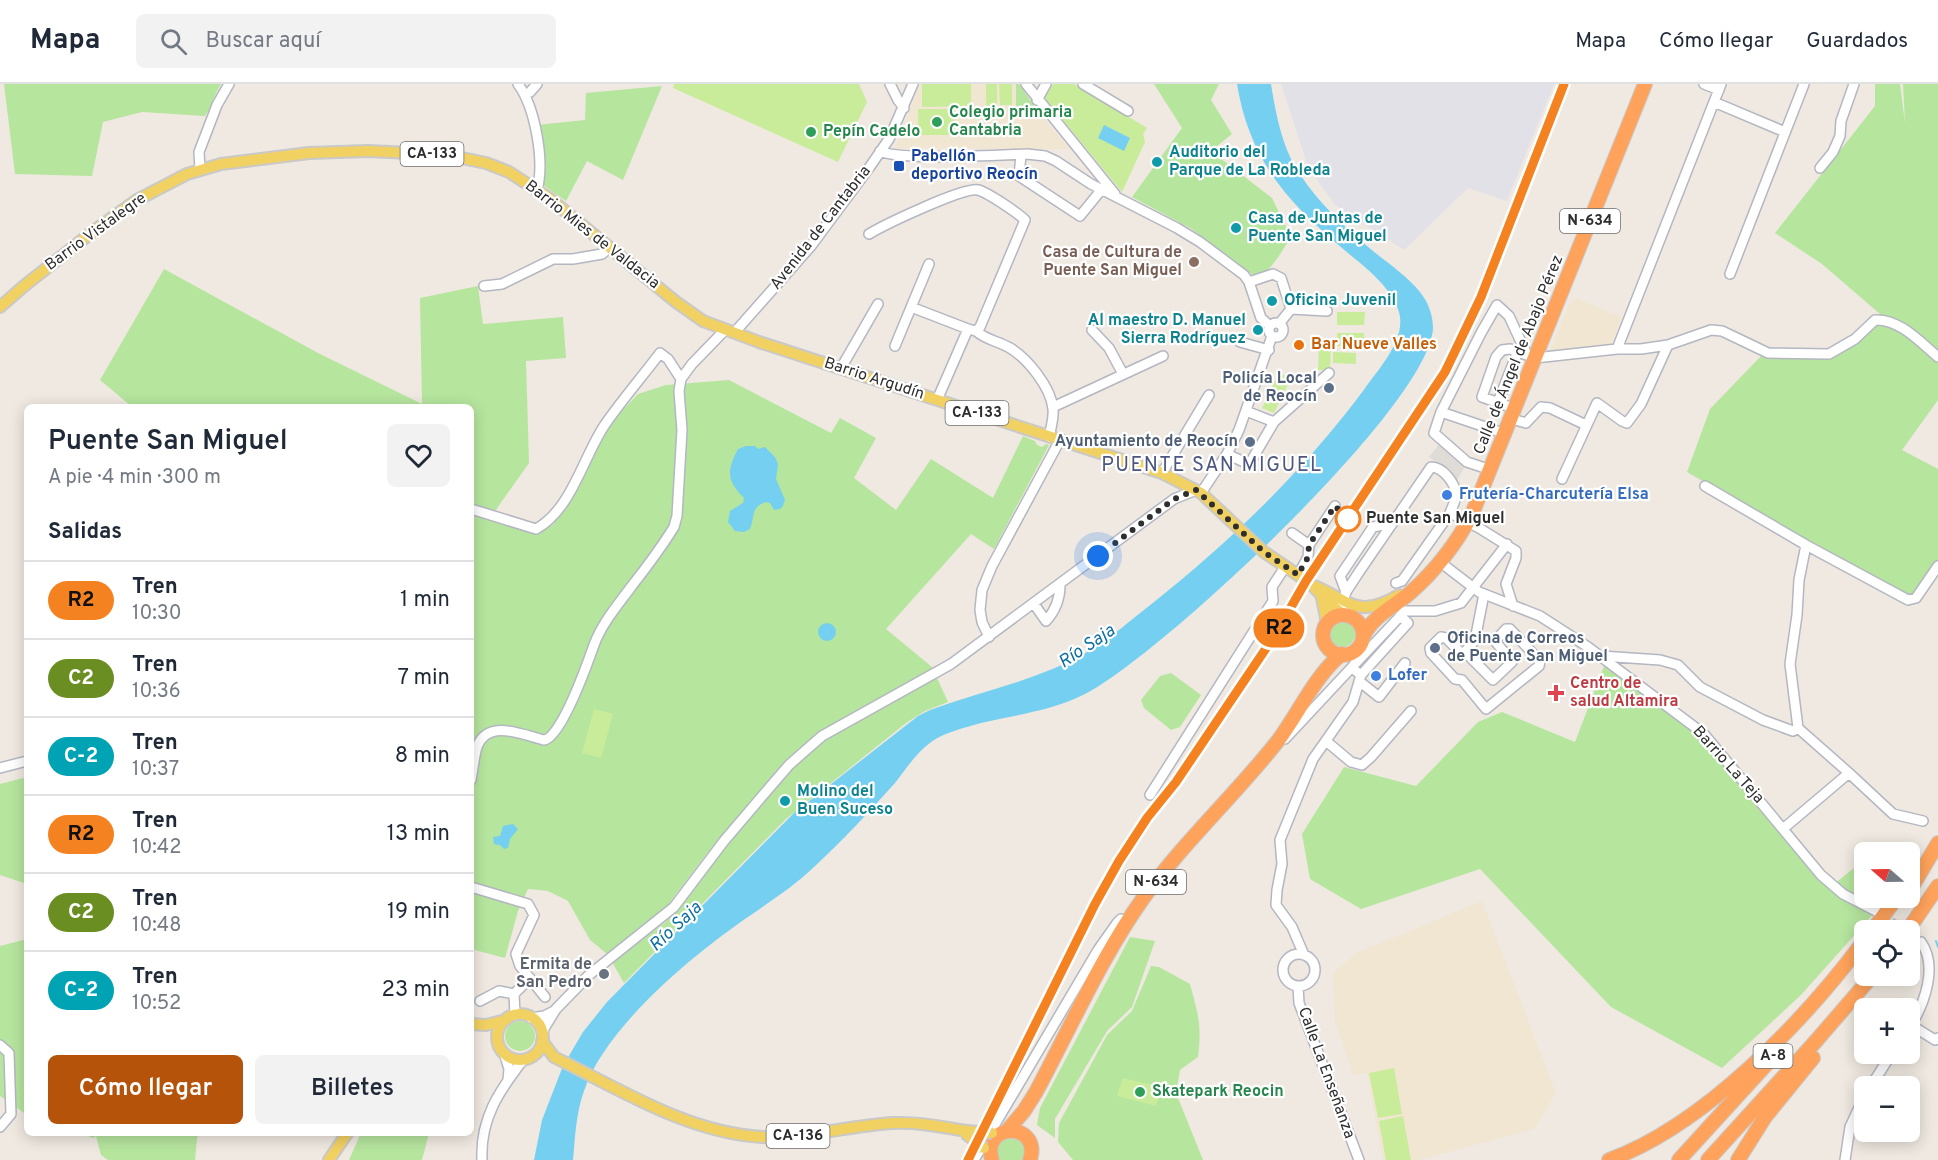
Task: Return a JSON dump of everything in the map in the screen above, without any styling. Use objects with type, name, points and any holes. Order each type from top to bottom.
[{"type":"highway","name":"Calle de Ángel de Abajo Pérez","points":[[1468,522],[1514,414],[1522,353],[1645,84]]},
{"type":"highway","name":"N-634","points":[[990,1156],[993,1142],[1000,1132],[1024,1111],[1036,1092],[1128,921],[1171,864],[1288,728],[1328,667],[1342,654],[1357,654],[1370,624],[1409,594],[1429,574],[1468,522]]},
{"type":"highway","name":"N-634","points":[[1310,695],[1323,666],[1328,647],[1323,635],[1343,612],[1368,618],[1385,611]]},
{"type":"highway","points":[[1343,612],[1361,627],[1357,654]]},
{"type":"highway","points":[[1328,647],[1342,654]]},
{"type":"highway","points":[[1920,865],[1938,841]]},
{"type":"highway","points":[[1920,872],[1938,841]]},
{"type":"highway","points":[[1916,920],[1937,888]]},
{"type":"highway","points":[[1609,1160],[1675,1124],[1742,1074],[1804,1013],[1854,953]]},
{"type":"highway","name":"A-8","points":[[1679,1160],[1796,1031],[1854,963]]},
{"type":"highway","name":"A-8","points":[[1708,1160],[1864,986]]},
{"type":"highway","points":[[1738,1160],[1776,1104],[1871,986]]},
{"type":"highway","name":"N-634","points":[[1032,1152],[1029,1118],[1036,1092]]},
{"type":"highway","name":"N-634","points":[[1000,1132],[1018,1131],[1032,1152]]},
{"type":"main road","name":"Barrio Mies de Valdacia","points":[[200,169],[251,159],[309,153],[368,151],[431,154],[486,163],[508,172],[537,189],[676,302],[704,321],[730,331]]},
{"type":"main road","name":"Barrio Vistalegre","points":[[0,307],[74,246],[137,200],[164,184],[200,169]]},
{"type":"main road","name":"Barrio Argudín","points":[[730,331],[1162,473],[1198,491],[1264,552],[1285,567]]},
{"type":"main road","name":"CA-133","points":[[1285,567],[1311,584],[1343,612]]},
{"type":"main road","name":"N-634","points":[[1311,584],[1343,612],[1361,607],[1378,606],[1429,574]]},
{"type":"main road","points":[[1321,595],[1343,612]]},
{"type":"main road","points":[[504,1053],[498,1041],[498,1032],[511,1018]]},
{"type":"main road","points":[[475,1025],[511,1018],[531,1018],[536,1022],[537,1049]]},
{"type":"main road","points":[[475,1025],[498,1041]]},
{"type":"main road","name":"CA-136","points":[[504,1053],[515,1059],[537,1049],[645,1102],[706,1127],[730,1133],[761,1137],[820,1134],[892,1123],[928,1124],[962,1131],[1000,1132]]},
{"type":"main road","name":"CA-136","points":[[962,1131],[990,1156]]},
{"type":"main road","points":[[329,1160],[345,1136]]},
{"type":"street","points":[[200,169],[199,152],[229,84]]},
{"type":"street","points":[[518,84],[525,94],[536,132],[540,169],[537,189]]},
{"type":"street","points":[[525,94],[537,84]]},
{"type":"street","points":[[890,84],[904,108]]},
{"type":"street","name":"Avenida de Cantabria","points":[[681,379],[692,364],[730,331],[812,246],[889,139],[913,84]]},
{"type":"street","points":[[1026,84],[1117,196]]},
{"type":"street","points":[[1037,100],[1046,84]]},
{"type":"street","points":[[1083,84],[1128,111]]},
{"type":"street","points":[[1617,349],[1720,87],[1704,84]]},
{"type":"street","points":[[1730,274],[1804,84]]},
{"type":"street","points":[[1821,168],[1833,152],[1840,135],[1841,121],[1854,84]]},
{"type":"street","points":[[1714,102],[1785,132]]},
{"type":"street","points":[[880,151],[886,154],[909,155],[1021,154],[1045,156],[1086,181],[1188,234],[1234,267],[1249,282],[1262,318],[1274,329]]},
{"type":"street","points":[[1021,154],[1019,176],[1080,216],[1102,189]]},
{"type":"street","points":[[1083,157],[1087,170],[1086,181]]},
{"type":"street","points":[[869,234],[929,205],[968,191],[978,190],[1018,213],[1025,220],[980,327],[972,330],[937,400]]},
{"type":"street","points":[[484,286],[501,284],[553,259],[573,259],[602,254],[610,247]]},
{"type":"street","points":[[895,346],[929,264]]},
{"type":"street","points":[[1249,282],[1273,274],[1277,275],[1286,288],[1292,309]]},
{"type":"street","points":[[841,368],[878,304]]},
{"type":"street","points":[[1491,470],[1467,462],[1434,433],[1441,412],[1497,305],[1509,316],[1522,353],[1498,402]]},
{"type":"street","points":[[911,307],[972,330],[982,337],[1008,347],[1032,367],[1043,383],[1053,408],[1054,439],[982,590],[981,616],[989,637]]},
{"type":"street","points":[[1292,309],[1326,311]]},
{"type":"street","points":[[531,1018],[544,1016],[556,1009],[600,965],[654,925],[674,907],[724,841],[789,765],[822,736],[933,675],[989,637],[1174,499],[1198,491],[1227,454],[1269,350],[1274,329],[1292,309]]},
{"type":"street","points":[[1587,425],[1550,408],[1541,408],[1526,423],[1498,402],[1482,397],[1496,357],[1502,350],[1522,353],[1641,350],[1668,345],[1712,330],[1722,331],[1768,353],[1829,354],[1855,339],[1875,320],[1886,320],[1901,327],[1938,357]]},
{"type":"street","points":[[1092,330],[1109,348],[1123,374]]},
{"type":"street","points":[[1240,342],[1269,350]]},
{"type":"street","points":[[1562,479],[1597,403],[1627,423],[1641,404],[1668,345]]},
{"type":"street","points":[[474,510],[536,529],[547,523],[562,506],[603,427],[660,352],[665,355],[681,379],[679,391],[682,430],[674,527],[611,613],[597,639],[569,710],[554,736],[549,740],[544,740],[499,729],[489,732],[477,747],[474,764]]},
{"type":"street","points":[[1053,408],[1163,356]]},
{"type":"street","points":[[1227,454],[1250,463],[1274,422],[1329,373]]},
{"type":"street","points":[[1162,473],[1209,395]]},
{"type":"street","points":[[1246,411],[1274,422]]},
{"type":"street","points":[[1441,412],[1506,434]]},
{"type":"street","points":[[1343,612],[1388,528],[1431,467],[1436,467],[1444,473],[1453,487],[1455,498],[1450,513],[1402,581],[1396,583]]},
{"type":"street","points":[[1174,499],[1179,482]]},
{"type":"street","points":[[1705,486],[1806,545],[1908,600],[1916,598],[1938,566]]},
{"type":"street","points":[[1298,575],[1308,557],[1309,545],[1335,506]]},
{"type":"street","points":[[1450,513],[1516,551],[1516,558],[1506,584],[1513,606]]},
{"type":"street","points":[[1292,533],[1309,545]]},
{"type":"street","points":[[1263,759],[1294,730],[1357,654],[1405,611],[1435,612],[1461,603],[1507,544]]},
{"type":"street","points":[[1806,545],[1799,580],[1790,664],[1798,728],[1893,814],[1923,821]]},
{"type":"street","name":"Barrio La Teja","points":[[1440,562],[1484,594],[1540,616],[1600,656],[1704,734],[1821,875],[1843,894],[1876,911]]},
{"type":"street","points":[[1150,795],[1273,601],[1272,587],[1285,567]]},
{"type":"street","points":[[1034,604],[1046,621],[1057,604],[1060,585]]},
{"type":"street","points":[[1465,651],[1493,680],[1512,662],[1495,641],[1506,629],[1510,629],[1540,661],[1539,666],[1486,709],[1462,680],[1455,679],[1431,652],[1430,648],[1441,637],[1446,638],[1461,653],[1465,651],[1475,640],[1484,594]]},
{"type":"street","points":[[1360,678],[1408,623],[1400,616]]},
{"type":"street","points":[[1304,955],[1294,955],[1286,960],[1284,965],[1286,979],[1298,986],[1308,982],[1314,974],[1313,963],[1304,955],[1292,927],[1276,905],[1276,890],[1282,864],[1280,840],[1313,759],[1353,702],[1360,678],[1357,654]]},
{"type":"street","points":[[1600,656],[1660,660],[1678,665],[1700,687],[1730,704],[1763,720],[1794,731],[1798,728]]},
{"type":"street","points":[[1360,678],[1379,697],[1405,663]]},
{"type":"street","points":[[1326,741],[1351,762],[1362,765],[1411,711]]},
{"type":"street","points":[[0,768],[24,762]]},
{"type":"street","points":[[1784,828],[1849,773]]},
{"type":"street","points":[[474,888],[528,904],[532,909],[534,915],[516,954],[520,966],[545,997]]},
{"type":"street","points":[[974,1160],[1098,950],[1121,919],[1128,921]]},
{"type":"street","points":[[1920,1009],[1929,994],[1933,977],[1931,952],[1922,942]]},
{"type":"street","points":[[511,1018],[514,994],[530,978]]},
{"type":"street","name":"Calle La Enseñanza","points":[[1298,986],[1299,1004],[1359,1160]]},
{"type":"street","points":[[480,1000],[499,991],[514,994]]},
{"type":"street","points":[[482,1160],[482,1138],[486,1121],[508,1082],[537,1049],[556,1009]]},
{"type":"street","points":[[1920,1032],[1935,1040],[1938,1038]]},
{"type":"street","points":[[0,1045],[9,1053],[11,1114],[0,1127]]},
{"type":"street","points":[[504,1053],[509,1069],[508,1082]]},
{"type":"street","points":[[1845,1160],[1850,1127],[1854,1118]]},
{"type":"shaded area","points":[[920,84],[1019,84],[1030,102],[1069,149],[895,148]]},
{"type":"shaded area","points":[[1281,84],[1554,84],[1507,201],[1468,188],[1404,250],[1335,205],[1308,167]]},
{"type":"shaded area","points":[[1574,297],[1622,317],[1608,347],[1550,351]]},
{"type":"shaded area","points":[[1440,443],[1465,466],[1455,484],[1447,470],[1429,457]]},
{"type":"shaded area","points":[[1482,901],[1556,1093],[1534,1129],[1419,1160],[1383,1160],[1367,1073],[1353,1075],[1335,1021],[1333,973],[1356,953]]},
{"type":"green space","points":[[4,84],[221,84],[205,116],[142,112],[103,122],[92,176],[15,174]]},
{"type":"green space","name":"Pepín Cadelo","points":[[674,84],[859,84],[867,102],[838,162],[673,88]]},
{"type":"green space","points":[[922,84],[971,84],[971,106],[922,107]]},
{"type":"green space","points":[[986,84],[997,84],[997,107],[986,107]]},
{"type":"green space","points":[[999,84],[1012,84],[1012,105],[1000,105]]},
{"type":"green space","points":[[1016,84],[1019,84],[1036,108],[1016,107]]},
{"type":"green space","points":[[1053,84],[1074,84],[1147,128],[1143,134],[1145,142],[1122,192],[1044,97]]},
{"type":"green space","points":[[1154,84],[1219,84],[1211,100],[1232,134],[1211,151],[1272,198],[1291,237],[1272,265],[1257,278],[1192,229],[1132,197],[1182,128]]},
{"type":"green space","points":[[1875,84],[1900,84],[1905,123],[1903,84],[1938,84],[1938,400],[1902,450],[1938,469],[1938,561],[1916,598],[1908,600],[1687,472],[1710,409],[1761,356],[1833,356],[1876,325],[1880,314],[1822,264],[1775,233],[1875,106]]},
{"type":"green space","points":[[662,86],[623,180],[587,161],[566,201],[543,185],[537,125],[585,120],[586,93]]},
{"type":"green space","name":"Colegio primaria Cantabria","points":[[918,109],[956,109],[956,135],[918,135]]},
{"type":"green space","points":[[164,269],[318,353],[422,404],[129,404],[100,380]]},
{"type":"green space","points":[[478,286],[483,324],[563,317],[566,358],[526,361],[529,463],[495,511],[474,505],[474,404],[422,404],[420,298]]},
{"type":"green space","points":[[1337,312],[1365,312],[1364,325],[1337,325]]},
{"type":"green space","points":[[1337,333],[1364,333],[1364,346],[1337,346]]},
{"type":"green space","points":[[1319,346],[1331,346],[1330,370],[1318,370]]},
{"type":"green space","points":[[1333,352],[1356,353],[1356,364],[1333,363]]},
{"type":"green space","points":[[1279,373],[1291,378],[1274,413],[1262,408]]},
{"type":"green space","points":[[729,380],[831,433],[840,418],[876,438],[854,478],[896,510],[931,459],[993,498],[1023,436],[1042,447],[1049,445],[994,549],[971,534],[886,629],[932,667],[948,702],[925,711],[906,723],[786,819],[624,983],[612,962],[666,922],[692,893],[715,861],[708,852],[667,906],[607,954],[590,940],[568,901],[548,891],[528,889],[518,911],[505,958],[474,950],[474,516],[505,520],[535,532],[553,525],[597,445],[615,418],[638,394],[666,385]]},
{"type":"green space","points":[[1342,621],[1351,625],[1355,634],[1351,643],[1342,647],[1333,643],[1329,634],[1333,625]]},
{"type":"green space","points":[[1606,661],[1704,734],[1834,884],[1854,868],[1854,908],[1876,908],[1868,920],[1854,920],[1854,936],[1800,996],[1722,1068],[1611,1007],[1480,869],[1361,909],[1310,879],[1302,834],[1344,767],[1416,786],[1478,722],[1502,712],[1575,742]]},
{"type":"green space","points":[[1171,673],[1201,695],[1180,727],[1171,730],[1144,708],[1141,700],[1160,676]]},
{"type":"green space","points":[[594,709],[613,714],[601,758],[582,753]]},
{"type":"green space","points":[[24,778],[24,883],[0,875],[0,784]]},
{"type":"green space","points":[[1130,937],[1155,941],[1132,1007],[1107,1031],[1055,1119],[1055,1138],[1037,1125],[1040,1108]]},
{"type":"green space","points":[[24,940],[24,1113],[0,1096],[0,946]]},
{"type":"green space","points":[[1151,966],[1159,967],[1190,984],[1193,994],[1199,1028],[1198,1057],[1180,1070],[1176,1093],[1203,1160],[1073,1160],[1058,1142],[1059,1123],[1107,1035],[1132,1011]]},
{"type":"green space","points":[[520,1021],[531,1025],[535,1036],[531,1047],[520,1051],[509,1047],[505,1036],[509,1025]]},
{"type":"green space","points":[[1394,1068],[1402,1114],[1378,1118],[1369,1073]]},
{"type":"green space","name":"Skatepark Reocin","points":[[1123,1078],[1162,1087],[1156,1106],[1117,1096]]},
{"type":"green space","points":[[1403,1116],[1411,1160],[1386,1160],[1379,1121]]},
{"type":"green space","points":[[1013,1135],[1026,1143],[1025,1160],[997,1160],[998,1143]]},
{"type":"green space","points":[[96,1136],[198,1136],[195,1160],[108,1160],[101,1155]]},
{"type":"green space","points":[[360,1136],[428,1136],[422,1160],[349,1160]]},
{"type":"water","points":[[1237,84],[1271,84],[1284,141],[1291,159],[1307,185],[1339,220],[1404,275],[1423,296],[1428,304],[1433,328],[1420,365],[1388,413],[1341,468],[1285,526],[1226,583],[1121,671],[1073,700],[955,731],[926,746],[875,805],[814,867],[794,885],[727,932],[687,964],[644,1003],[625,1025],[607,1047],[584,1091],[575,1134],[573,1160],[534,1160],[542,1120],[563,1066],[583,1032],[607,1002],[794,813],[918,716],[1050,670],[1087,652],[1113,635],[1211,554],[1291,477],[1340,420],[1384,363],[1396,342],[1399,331],[1400,320],[1394,300],[1374,275],[1304,213],[1273,176],[1251,134]]},
{"type":"water","points":[[1104,125],[1130,138],[1124,151],[1098,138]]},
{"type":"water","points":[[755,446],[758,449],[765,447],[775,457],[778,464],[776,479],[785,500],[780,509],[774,510],[770,503],[766,502],[757,507],[750,529],[744,532],[735,531],[728,522],[730,511],[743,503],[744,498],[731,481],[731,464],[738,449]]},
{"type":"water","points":[[823,623],[831,623],[836,628],[834,639],[823,641],[818,636],[818,628]]},
{"type":"water","points":[[513,824],[518,829],[510,839],[508,848],[504,849],[494,844],[493,837],[500,836],[503,826]]},
{"type":"waterway","points":[[1936,941],[1938,947]]},
{"type":"tunnel","points":[[1880,914],[1889,920]]},
{"type":"railway","points":[[968,1160],[1095,904],[1119,861],[1147,818],[1176,782],[1275,635],[1306,581],[1445,372],[1481,297],[1564,84]]},
{"type":"train","name":"R2","points":[[968,1160],[1095,904],[1119,861],[1147,818],[1176,782],[1275,635],[1300,590],[1445,372],[1481,297],[1564,84]]},
{"type":"place","name":"Colegio primaria Cantabria","points":[[937,122]]},
{"type":"place","name":"Pepín Cadelo","points":[[811,132]]},
{"type":"place","name":"Auditorio del Parque de La Robleda","points":[[1157,162]]},
{"type":"place","name":"Pabellón deportivo Reocín","points":[[899,166]]},
{"type":"place","name":"Casa de Juntas de Puente San Miguel","points":[[1236,228]]},
{"type":"place","name":"Casa de Cultura de Puente San Miguel","points":[[1194,262]]},
{"type":"place","name":"Oficina Juvenil","points":[[1272,301]]},
{"type":"place","name":"Al maestro D. Manuel Sierra Rodríguez","points":[[1258,330]]},
{"type":"place","name":"Bar Nueve Valles","points":[[1299,345]]},
{"type":"place","name":"Policía Local de Reocín","points":[[1329,388]]},
{"type":"place","name":"Ayuntamiento de Reocín","points":[[1250,442]]},
{"type":"place","name":"Frutería-Charcutería Elsa","points":[[1447,495]]},
{"type":"place","name":"Puente San Miguel","points":[[1348,519]]},
{"type":"place","name":"Oficina de Correos de Puente San Miguel","points":[[1435,648]]},
{"type":"place","name":"Lofer","points":[[1376,676]]},
{"type":"place","name":"Centro de salud Altamira","points":[[1556,693]]},
{"type":"place","name":"Molino del Buen Suceso","points":[[785,801]]},
{"type":"place","name":"Ermita de San Pedro","points":[[604,974]]},
{"type":"place","name":"Skatepark Reocin","points":[[1140,1092]]},
{"type":"district","name":"PUENTE SAN MIGUEL","points":[[1212,466]]},
{"type":"route","points":[[1098,556],[1174,499],[1196,490],[1264,552],[1298,575],[1308,557],[1309,545],[1335,506],[1348,519]]},
{"type":"water label","name":"Río Saja","points":[[1087,647]]},
{"type":"water label","name":"Río Saja","points":[[676,927]]}]
